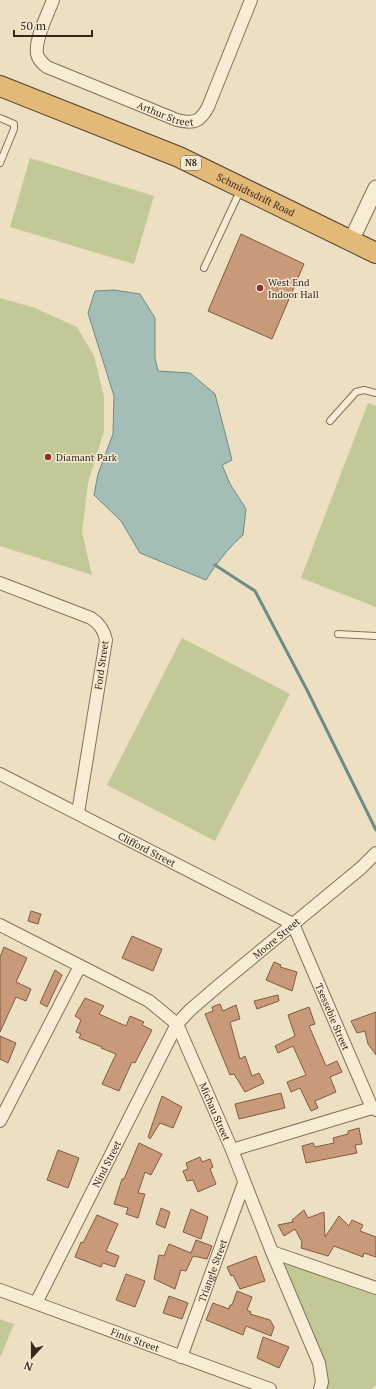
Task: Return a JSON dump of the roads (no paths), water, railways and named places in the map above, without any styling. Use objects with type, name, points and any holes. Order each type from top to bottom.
[{"type":"highway","name":"Schmidtsdrift Road","points":[[0,86],[179,157],[376,254]]},
{"type":"street","name":"Arthur Street","points":[[53,0],[37,44],[37,56],[40,61],[47,66],[177,120],[192,122],[198,120],[204,115],[208,107],[251,0]]},
{"type":"street","points":[[351,241],[376,188]]},
{"type":"street","name":"Ford Street","points":[[0,583],[91,618],[99,623],[104,631],[106,640],[78,813]]},
{"type":"street","name":"Clifford Street","points":[[0,774],[294,924]]},
{"type":"street","name":"Moore Street","points":[[177,1024],[190,1010],[361,868],[376,853]]},
{"type":"street","name":"Tsessebie Street","points":[[294,924],[374,1109]]},
{"type":"street","name":"Michau Street","points":[[0,925],[149,1001],[177,1024],[232,1150],[272,1252],[319,1363],[322,1382],[320,1389]]},
{"type":"street","points":[[0,1121],[80,966]]},
{"type":"street","name":"Nind Street","points":[[36,1303],[177,1024]]},
{"type":"street","points":[[232,1150],[374,1109]]},
{"type":"street","name":"Triangle Street","points":[[181,1357],[244,1183]]},
{"type":"street","points":[[272,1252],[376,1288]]},
{"type":"street","name":"Finis Street","points":[[0,1290],[270,1389]]},
{"type":"lane","points":[[0,118],[14,124],[14,129],[0,163]]},
{"type":"lane","points":[[204,268],[242,187]]},
{"type":"lane","points":[[330,421],[356,392],[364,390],[376,393]]},
{"type":"lane","points":[[338,634],[376,636]]},
{"type":"water","points":[[114,290],[140,294],[155,318],[155,358],[158,371],[190,373],[215,394],[232,460],[222,465],[230,484],[246,509],[243,535],[232,545],[206,580],[140,553],[121,521],[94,495],[98,474],[113,434],[114,396],[88,313],[95,291]]},
{"type":"waterway","points":[[215,565],[255,591],[307,690],[376,830]]},
{"type":"place","name":"West End Indoor Hall","points":[[260,288]]},
{"type":"place","name":"Diamant Park","points":[[48,457]]}]
